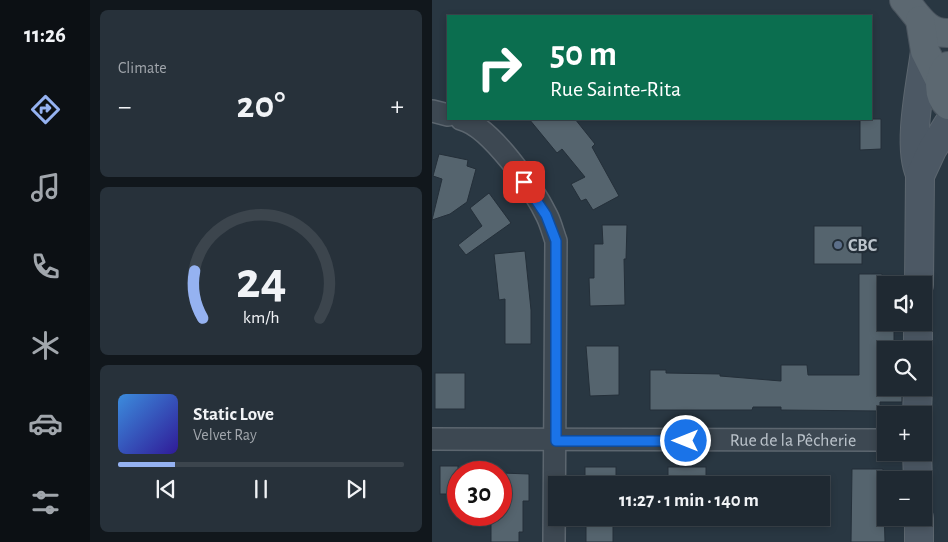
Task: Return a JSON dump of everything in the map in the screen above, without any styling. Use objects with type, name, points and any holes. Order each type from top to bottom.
[{"type":"main road","points":[[914,9],[934,32],[948,33]]},
{"type":"main road","points":[[914,9],[925,51],[944,84]]},
{"type":"street","points":[[919,276],[920,176],[916,166],[915,123],[925,51]]},
{"type":"street","points":[[918,106],[944,84]]},
{"type":"street","points":[[432,111],[447,115]]},
{"type":"street","points":[[466,120],[503,150],[546,215],[556,241],[554,542]]},
{"type":"street","points":[[920,176],[932,150],[948,124]]},
{"type":"street","name":"Rue de la Pêcherie","points":[[432,438],[556,441],[877,440]]},
{"type":"street","points":[[919,526],[920,542]]},
{"type":"building","points":[[881,119],[881,149],[860,150],[860,120]]},
{"type":"building","points":[[530,120],[576,120],[595,144],[592,147],[619,196],[593,210],[586,199],[581,201],[571,184],[585,177],[562,149],[557,153]]},
{"type":"building","points":[[439,154],[468,160],[467,166],[476,169],[467,202],[450,214],[432,220],[442,179],[433,176]]},
{"type":"building","points":[[489,193],[511,223],[466,255],[458,245],[482,226],[470,208]]},
{"type":"building","points":[[602,225],[627,225],[626,259],[624,259],[625,305],[590,306],[589,278],[594,278],[594,244],[603,244]]},
{"type":"building","name":"CBC","points":[[814,226],[862,226],[862,264],[814,264]]},
{"type":"building","points":[[525,251],[531,310],[531,344],[505,344],[505,299],[499,300],[494,254]]},
{"type":"building","points":[[859,274],[882,274],[882,276],[877,276],[877,331],[894,331],[894,341],[877,341],[877,396],[902,396],[902,402],[880,402],[880,406],[877,406],[877,411],[781,410],[781,407],[753,407],[752,410],[650,410],[650,370],[666,370],[666,373],[720,374],[720,376],[781,381],[781,365],[807,365],[808,375],[859,375]]},
{"type":"building","points":[[586,346],[619,346],[619,395],[590,396]]},
{"type":"building","points":[[435,373],[465,373],[465,409],[435,409]]},
{"type":"building","points":[[440,466],[447,466],[447,494],[440,494]]},
{"type":"building","points":[[585,467],[616,467],[616,476],[585,476]]},
{"type":"building","points":[[668,467],[706,467],[706,476],[668,476]]},
{"type":"building","points":[[852,469],[883,469],[883,471],[877,471],[877,526],[885,526],[885,542],[851,542]]},
{"type":"building","points":[[512,473],[529,474],[529,501],[523,501],[523,532],[519,532],[519,542],[491,542],[491,526],[512,526]]},
{"type":"building","points":[[586,526],[613,526],[613,542],[586,542]]},
{"type":"place","name":"CBC","points":[[838,245]]},
{"type":"route","points":[[524,182],[546,215],[556,241],[556,441],[686,441]]}]
